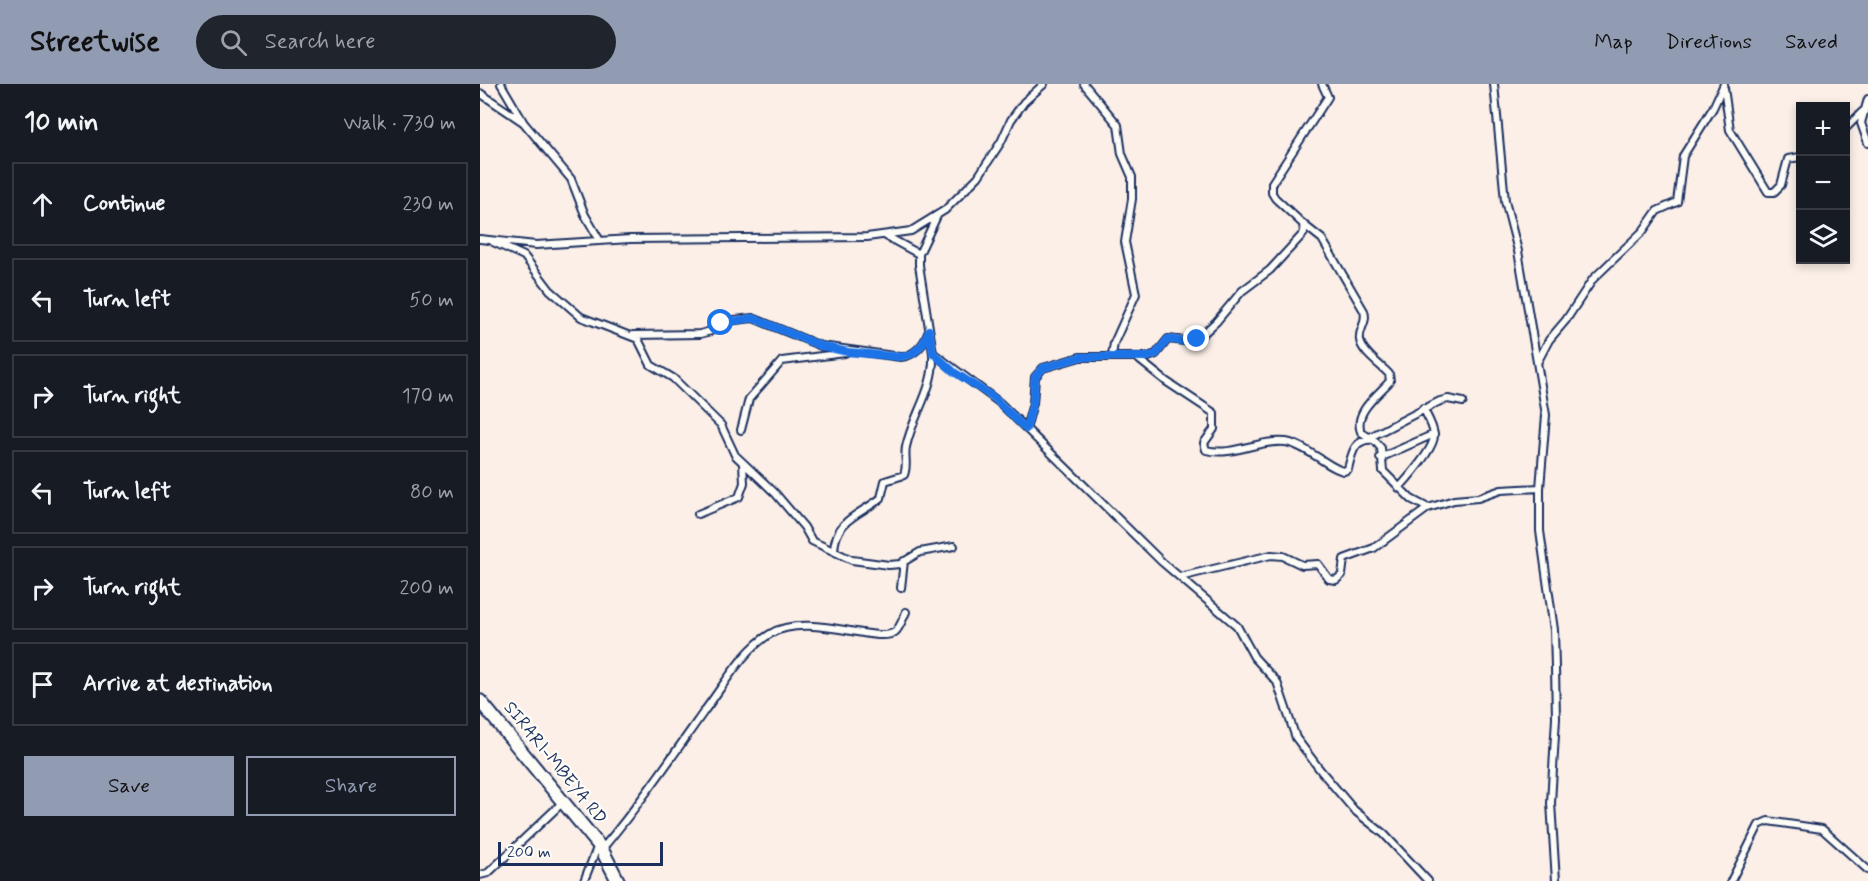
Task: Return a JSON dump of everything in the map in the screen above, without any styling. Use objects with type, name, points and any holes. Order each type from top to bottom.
[{"type":"highway","name":"SIRARI-MBEYA RD","points":[[480,701],[600,847],[618,881]]},
{"type":"street","points":[[501,84],[524,123],[567,173],[600,241]]},
{"type":"street","points":[[483,239],[536,245],[600,241],[884,235],[911,231],[937,216],[978,177],[1001,142],[1011,120],[1024,102],[1044,84]]},
{"type":"street","points":[[1083,84],[1104,105],[1118,125],[1122,134],[1122,154],[1132,177],[1132,199],[1125,242],[1136,294],[1114,342],[1112,356]]},
{"type":"street","points":[[1322,84],[1328,93],[1325,103],[1278,172],[1272,188],[1275,198],[1303,225],[1318,234],[1365,315],[1366,322],[1359,339],[1361,345],[1390,376],[1390,381],[1373,398],[1359,423],[1360,431],[1380,445],[1383,471],[1399,488],[1428,508]]},
{"type":"street","points":[[1494,84],[1505,201],[1516,239],[1546,414],[1540,488],[1540,531],[1554,630],[1556,718],[1551,812],[1556,881]]},
{"type":"street","points":[[1537,362],[1549,340],[1570,315],[1593,279],[1642,231],[1657,212],[1677,202],[1683,156],[1713,108],[1724,84]]},
{"type":"street","points":[[1724,84],[1730,130],[1768,192],[1774,192],[1781,185],[1783,169],[1788,159],[1796,158]]},
{"type":"street","points":[[480,93],[524,123]]},
{"type":"street","points":[[1868,99],[1861,123],[1868,143]]},
{"type":"street","points":[[1850,124],[1864,111]]},
{"type":"street","points":[[834,551],[835,539],[846,521],[881,498],[885,481],[904,475],[907,464],[906,447],[932,381],[933,353],[919,254],[937,216]]},
{"type":"street","points":[[1026,429],[1033,403],[1037,372],[1080,357],[1136,357],[1156,354],[1168,339],[1191,343],[1216,322],[1242,291],[1270,270],[1292,248],[1304,233],[1303,225]]},
{"type":"street","points":[[884,235],[919,254]]},
{"type":"street","points":[[483,239],[524,256],[550,290],[581,317],[632,335],[700,334],[711,331],[725,321],[749,318],[821,346],[848,352],[907,356],[923,344],[929,330]]},
{"type":"street","points":[[632,335],[640,343],[651,365],[673,378],[721,424],[733,451],[742,463],[781,499],[804,527],[809,540],[861,561],[896,565],[920,552],[954,546]]},
{"type":"street","points":[[741,430],[749,399],[782,361],[848,352]]},
{"type":"street","points":[[933,353],[954,372],[993,397],[1135,537],[1242,632],[1254,657],[1280,687],[1296,738],[1327,780],[1354,810],[1384,834],[1428,881]]},
{"type":"street","points":[[1136,357],[1167,382],[1214,413],[1215,423],[1204,443],[1206,450],[1288,443],[1313,452],[1336,470],[1348,469],[1354,446],[1372,439],[1423,408],[1446,399],[1463,402]]},
{"type":"street","points":[[1423,408],[1434,434]]},
{"type":"street","points":[[1380,458],[1434,434]]},
{"type":"street","points":[[1399,488],[1416,469],[1434,434]]},
{"type":"street","points":[[698,514],[739,497],[744,483],[742,463]]},
{"type":"street","points":[[1180,577],[1277,555],[1302,565],[1318,564],[1329,579],[1336,580],[1342,575],[1344,559],[1374,548],[1428,508],[1454,500],[1478,498],[1502,490],[1540,488]]},
{"type":"street","points":[[901,588],[904,561]]},
{"type":"street","points":[[584,881],[600,847],[655,782],[729,678],[759,642],[771,633],[795,625],[818,625],[868,634],[890,634],[897,630],[906,612]]},
{"type":"street","points":[[480,875],[488,873],[563,802]]},
{"type":"street","points":[[1731,881],[1760,825],[1767,821],[1822,829],[1868,870]]},
{"type":"route","points":[[721,323],[739,318],[753,318],[821,346],[848,352],[901,357],[912,354],[923,344],[929,330],[933,353],[954,372],[993,397],[1026,429],[1033,403],[1035,377],[1037,372],[1043,368],[1080,357],[1148,357],[1156,354],[1168,339],[1178,339],[1187,343],[1197,339]]}]
